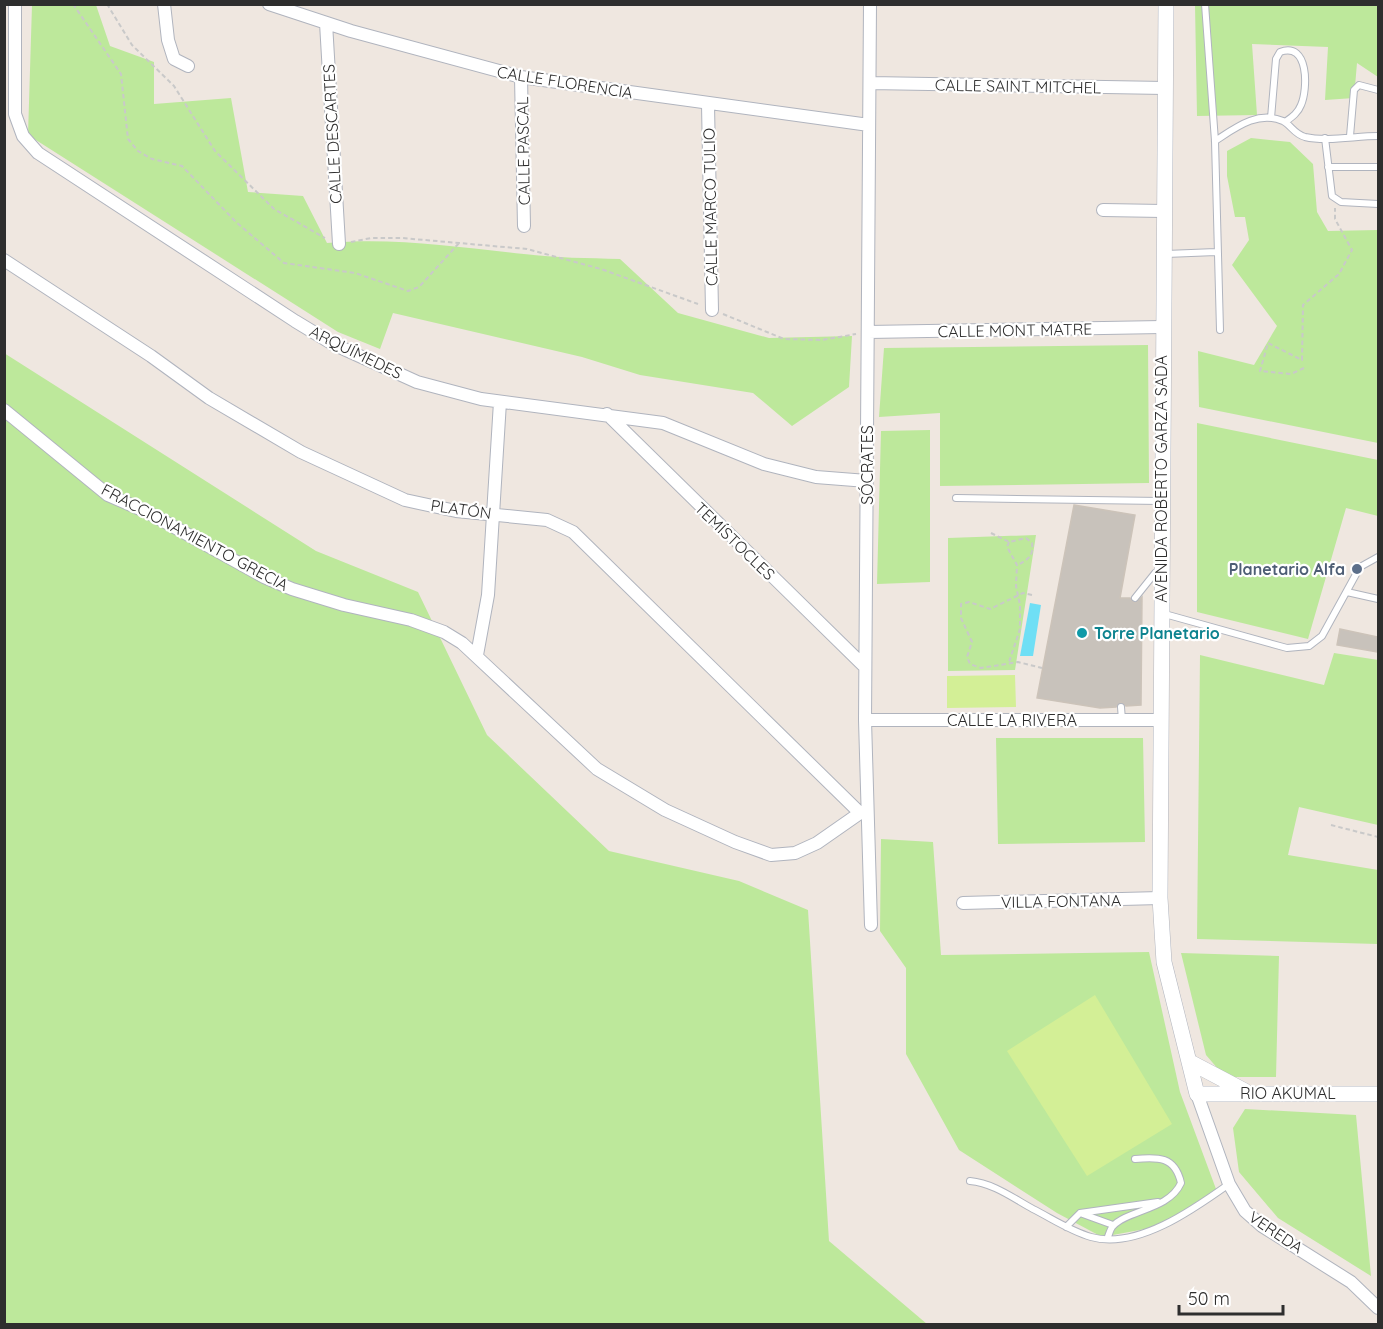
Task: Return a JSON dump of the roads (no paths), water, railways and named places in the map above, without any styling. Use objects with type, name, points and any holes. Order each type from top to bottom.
[{"type":"street","name":"ARQUÍMEDES","points":[[15,4],[15,114],[23,136],[38,153],[333,344],[417,382],[464,396],[636,418],[686,430],[765,464],[792,472],[835,479],[867,481]]},
{"type":"street","points":[[164,4],[168,40],[174,59],[188,66]]},
{"type":"street","name":"CALLE FLORENCIA","points":[[269,4],[326,23],[521,77],[708,105],[869,125]]},
{"type":"street","name":"SÓCRATES","points":[[870,4],[864,813],[871,925]]},
{"type":"street","name":"AVENIDA ROBERTO GARZA SADA","points":[[1166,4],[1162,254],[1160,898],[1164,962],[1197,1094]]},
{"type":"street","name":"CALLE DESCARTES","points":[[326,23],[339,244]]},
{"type":"street","name":"CALLE PASCAL","points":[[521,77],[524,226]]},
{"type":"street","name":"CALLE SAINT MITCHEL","points":[[870,83],[1165,88]]},
{"type":"street","name":"CALLE MARCO TULIO","points":[[708,105],[712,310]]},
{"type":"street","points":[[1103,210],[1163,211]]},
{"type":"street","name":"PLATÓN","points":[[4,260],[151,356],[209,398],[302,452],[405,500],[456,511],[547,520],[573,532],[864,813]]},
{"type":"street","name":"CALLE MONT MATRE","points":[[868,332],[1162,327]]},
{"type":"street","points":[[477,656],[488,595],[500,402]]},
{"type":"street","name":"FRACCIONAMIENTO GRECIA","points":[[4,410],[108,495],[147,513],[264,577],[316,597],[428,625],[462,643],[551,729],[597,769],[665,810],[745,846],[771,855],[795,853],[817,843],[864,813]]},
{"type":"street","name":"TEMÍSTOCLES","points":[[607,414],[865,667]]},
{"type":"street","name":"CALLE LA RIVERA","points":[[865,720],[1160,720]]},
{"type":"street","name":"VILLA FONTANA","points":[[963,903],[1160,898]]},
{"type":"street","points":[[1190,1062],[1248,1092]]},
{"type":"street","name":"RIO AKUMAL","points":[[1197,1094],[1248,1092],[1378,1094]]},
{"type":"street","name":"VEREDA","points":[[1197,1094],[1229,1184],[1245,1211],[1262,1226],[1351,1282],[1378,1308]]},
{"type":"lane","points":[[1205,4],[1215,141],[1216,252],[1220,330]]},
{"type":"lane","points":[[1271,118],[1275,59],[1282,51],[1291,51],[1300,57],[1304,64],[1304,91],[1301,107],[1285,122]]},
{"type":"lane","points":[[1350,136],[1354,90],[1359,86],[1378,90]]},
{"type":"lane","points":[[1215,141],[1255,119],[1271,118],[1285,122],[1299,135],[1325,138],[1378,136]]},
{"type":"lane","points":[[1325,138],[1330,193],[1335,200],[1378,204]]},
{"type":"lane","points":[[1328,167],[1378,167]]},
{"type":"lane","points":[[1162,254],[1216,252]]},
{"type":"lane","points":[[956,498],[1161,501]]},
{"type":"lane","points":[[1161,613],[1222,632],[1287,648],[1300,648],[1322,636],[1360,567],[1378,557]]},
{"type":"lane","points":[[1135,598],[1155,573],[1161,572]]},
{"type":"lane","points":[[1347,592],[1378,600]]},
{"type":"lane","points":[[1121,707],[1122,720]]},
{"type":"lane","points":[[1107,1239],[1113,1225],[1161,1202],[1178,1189],[1181,1183],[1179,1172],[1171,1162],[1162,1157],[1135,1159]]},
{"type":"lane","points":[[970,1181],[993,1187],[1066,1227],[1091,1237],[1107,1239],[1146,1231],[1176,1219],[1229,1184]]},
{"type":"lane","points":[[1066,1227],[1080,1213],[1161,1202]]},
{"type":"lane","points":[[1080,1213],[1113,1225]]},
{"type":"water","points":[[1030,603],[1041,605],[1033,656],[1020,656]]},
{"type":"place","name":"Planetario Alfa","points":[[1357,569]]},
{"type":"place","name":"Torre Planetario","points":[[1082,633]]}]
